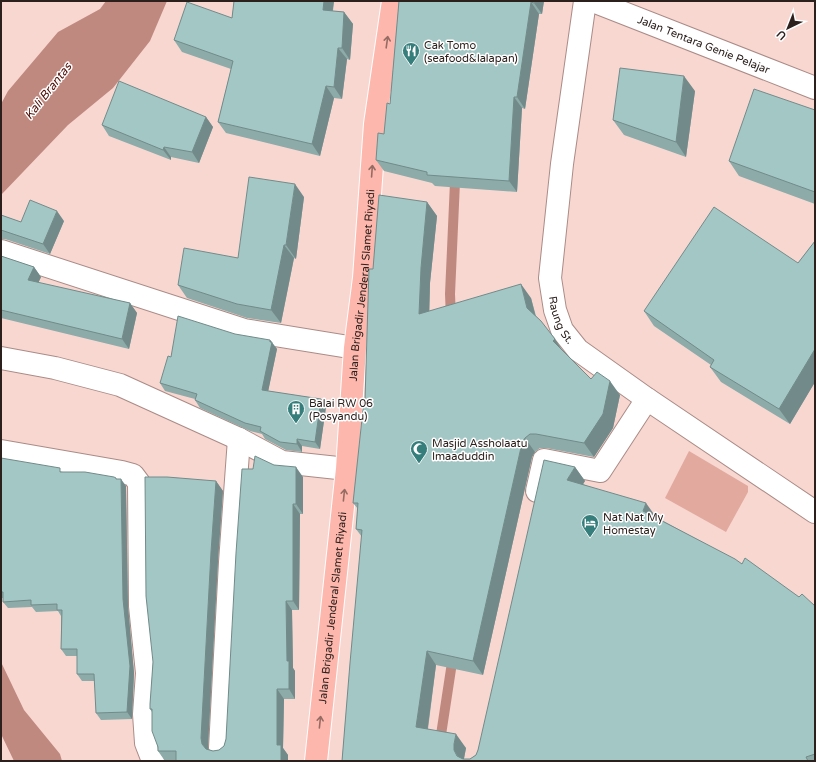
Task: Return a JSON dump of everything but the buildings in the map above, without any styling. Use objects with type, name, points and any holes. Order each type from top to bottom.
[{"type":"main road","name":"Jalan Brigadir Jenderal Slamet Riyadi","points":[[316,761],[347,469],[354,348],[364,278],[375,124],[393,1]]},
{"type":"street","name":"Raung St.","points":[[585,1],[562,164],[550,278],[555,310],[562,330],[578,350],[647,399],[815,512]]},
{"type":"street","name":"Jalan Tentara Genie Pelajar","points":[[593,1],[815,88]]},
{"type":"street","points":[[1,251],[244,330],[354,348]]},
{"type":"street","points":[[1,358],[55,368],[120,385],[239,440],[282,462],[347,469]]},
{"type":"street","points":[[533,507],[544,460],[600,471],[647,399]]},
{"type":"street","points":[[220,748],[230,562],[239,440]]},
{"type":"street","points":[[1,451],[122,472],[133,475],[139,483],[140,606],[147,673],[144,714],[146,744],[153,761]]},
{"type":"shaded area","points":[[689,451],[748,486],[748,492],[726,532],[665,498]]},
{"type":"water","name":"Kali Brantas","points":[[106,1],[167,1],[150,41],[113,88],[68,125],[1,195],[1,104],[8,91],[58,32],[100,9]]},
{"type":"water","points":[[1,662],[24,710],[60,754],[62,761],[14,761],[1,734]]},
{"type":"waterway","points":[[451,318],[450,294],[456,174]]},
{"type":"waterway","points":[[437,761],[453,656]]},
{"type":"place","name":"Cak Tomo (seafood&lalapan)","points":[[411,66]]},
{"type":"place","name":"Balai RW 06 (Posyandu)","points":[[296,424]]},
{"type":"place","name":"Masjid Assholaatu Imaaduddin","points":[[419,464]]},
{"type":"place","name":"Nat Nat My Homestay","points":[[590,538]]}]
